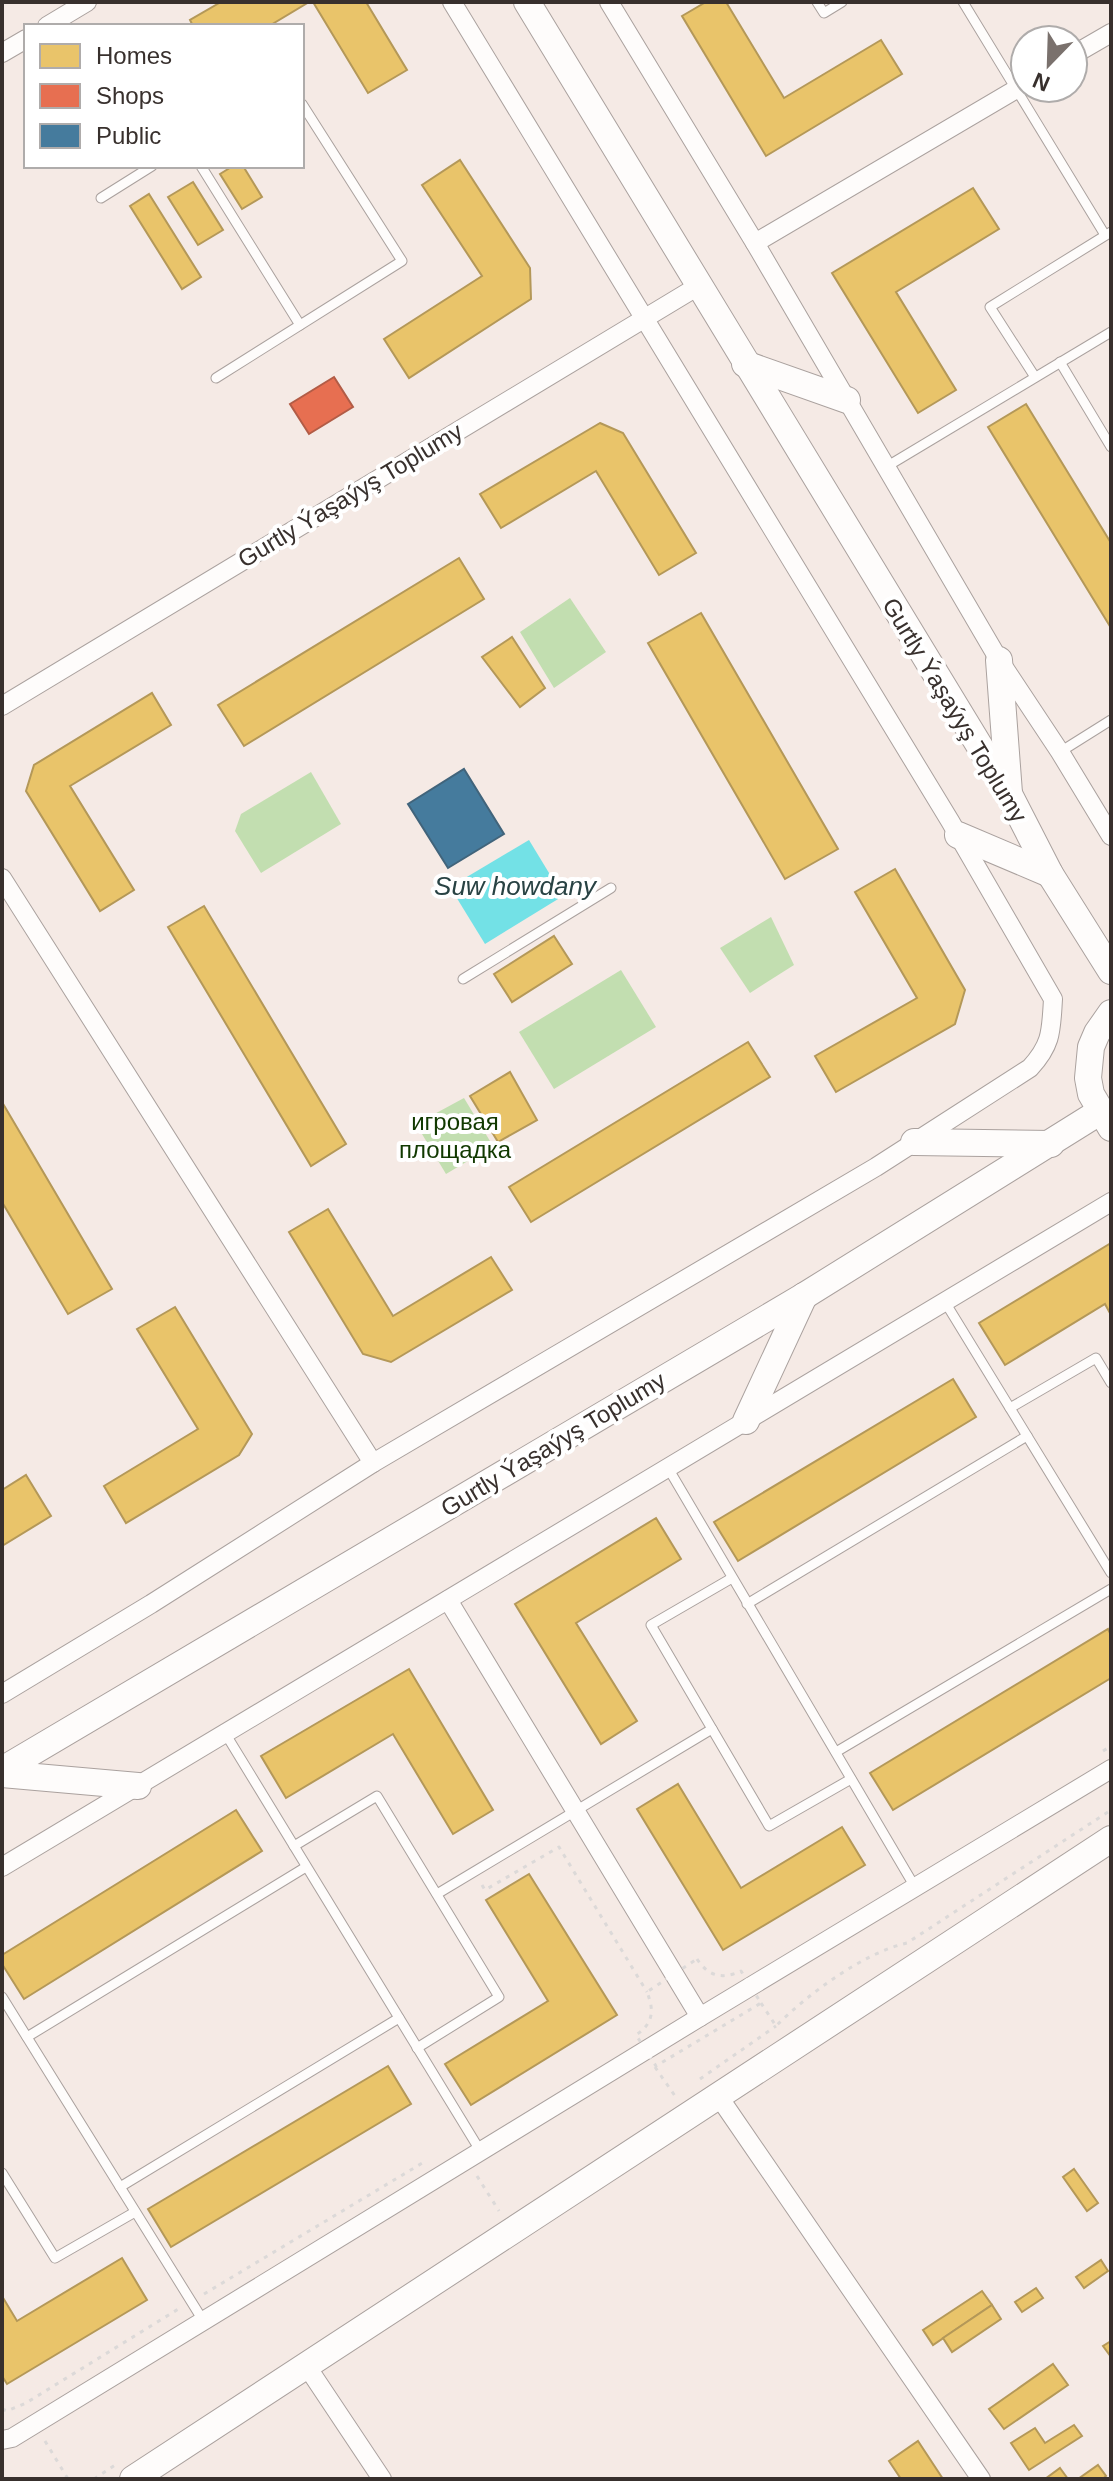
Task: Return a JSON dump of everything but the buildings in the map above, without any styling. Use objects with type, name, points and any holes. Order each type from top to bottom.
[{"type":"street","points":[[50,24],[87,2]]},
{"type":"street","points":[[2,1694],[373,1463],[914,1142],[1030,1068],[1045,1051],[1053,999],[958,835],[452,2]]},
{"type":"street","name":"Gurtly Ýaşaýyş Toplumy","points":[[527,2],[1010,796],[1050,874],[1111,971]]},
{"type":"street","points":[[614,4],[999,660],[1111,836]]},
{"type":"street","points":[[1089,46],[1111,33]]},
{"type":"street","points":[[2,53],[24,40]]},
{"type":"street","points":[[755,243],[1009,93]]},
{"type":"street","name":"Gurtly Ýaşaýyş Toplumy","points":[[2,706],[700,285]]},
{"type":"street","points":[[745,364],[847,400]]},
{"type":"street","points":[[999,660],[1010,796]]},
{"type":"street","points":[[958,835],[1050,874]]},
{"type":"street","points":[[2,878],[373,1463]]},
{"type":"street","points":[[1106,1120],[1091,1094],[1088,1062],[1097,1033],[1111,1013]]},
{"type":"street","name":"Gurtly Ýaşaýyş Toplumy","points":[[2,1772],[804,1296],[1051,1144],[1106,1120]]},
{"type":"street","points":[[914,1142],[1051,1144]]},
{"type":"street","points":[[2,1867],[1111,1202]]},
{"type":"street","points":[[746,1421],[804,1296]]},
{"type":"street","points":[[448,1600],[700,2017]]},
{"type":"street","points":[[2,2440],[12,2438],[204,2322],[1111,1769]]},
{"type":"street","points":[[2,1772],[138,1786]]},
{"type":"street","points":[[133,2479],[306,2365],[710,2088],[1111,1839]]},
{"type":"street","points":[[710,2088],[981,2479]]},
{"type":"street","points":[[306,2365],[382,2479]]},
{"type":"lane","points":[[817,2],[824,13],[842,2]]},
{"type":"lane","points":[[963,2],[1009,70]]},
{"type":"lane","points":[[1031,104],[1108,234],[990,307],[1035,377]]},
{"type":"lane","points":[[216,378],[402,261],[304,107]]},
{"type":"lane","points":[[101,198],[149,168]]},
{"type":"lane","points":[[202,168],[300,325]]},
{"type":"lane","points":[[886,467],[1111,332]]},
{"type":"lane","points":[[1060,362],[1111,447]]},
{"type":"lane","points":[[1060,752],[1111,720]]},
{"type":"lane","points":[[463,979],[611,888]]},
{"type":"lane","points":[[945,1302],[1111,1573]]},
{"type":"lane","points":[[1010,1408],[1096,1358],[1111,1383]]},
{"type":"lane","points":[[747,1604],[1027,1436]]},
{"type":"lane","points":[[668,1468],[915,1887]]},
{"type":"lane","points":[[732,1578],[651,1625],[769,1826],[851,1779]]},
{"type":"lane","points":[[836,1752],[1111,1589]]},
{"type":"lane","points":[[437,1894],[712,1729]]},
{"type":"lane","points":[[225,1733],[481,2152]]},
{"type":"lane","points":[[294,1846],[377,1796],[437,1894],[499,1997],[417,2048]]},
{"type":"lane","points":[[27,2037],[306,1867]]},
{"type":"lane","points":[[2,1997],[6,2011],[27,2037],[204,2322]]},
{"type":"lane","points":[[120,2187],[399,2018]]},
{"type":"lane","points":[[2,2173],[55,2258],[135,2212]]},
{"type":"path","points":[[710,2088],[799,2003],[892,1946],[907,1943],[1111,1810]]},
{"type":"path","points":[[474,1871],[485,1890],[559,1847],[647,1992]]},
{"type":"path","points":[[761,2003],[776,2026]]},
{"type":"path","points":[[2,2409],[7,2411],[26,2403],[430,2158]]},
{"type":"path","points":[[477,2175],[500,2213]]},
{"type":"path","points":[[26,2403],[68,2479]]},
{"type":"green space","points":[[570,598],[606,652],[554,688],[520,632]]},
{"type":"green space","points":[[311,772],[341,824],[261,873],[235,831],[241,814]]},
{"type":"green space","points":[[771,917],[794,965],[750,993],[720,948]]},
{"type":"green space","points":[[621,970],[656,1027],[554,1089],[519,1032]]},
{"type":"green space","name":"игровая площадка","points":[[464,1098],[493,1146],[446,1174],[416,1124]]},
{"type":"water","name":"Suw howdany","points":[[529,840],[563,896],[485,944],[450,887]]}]
